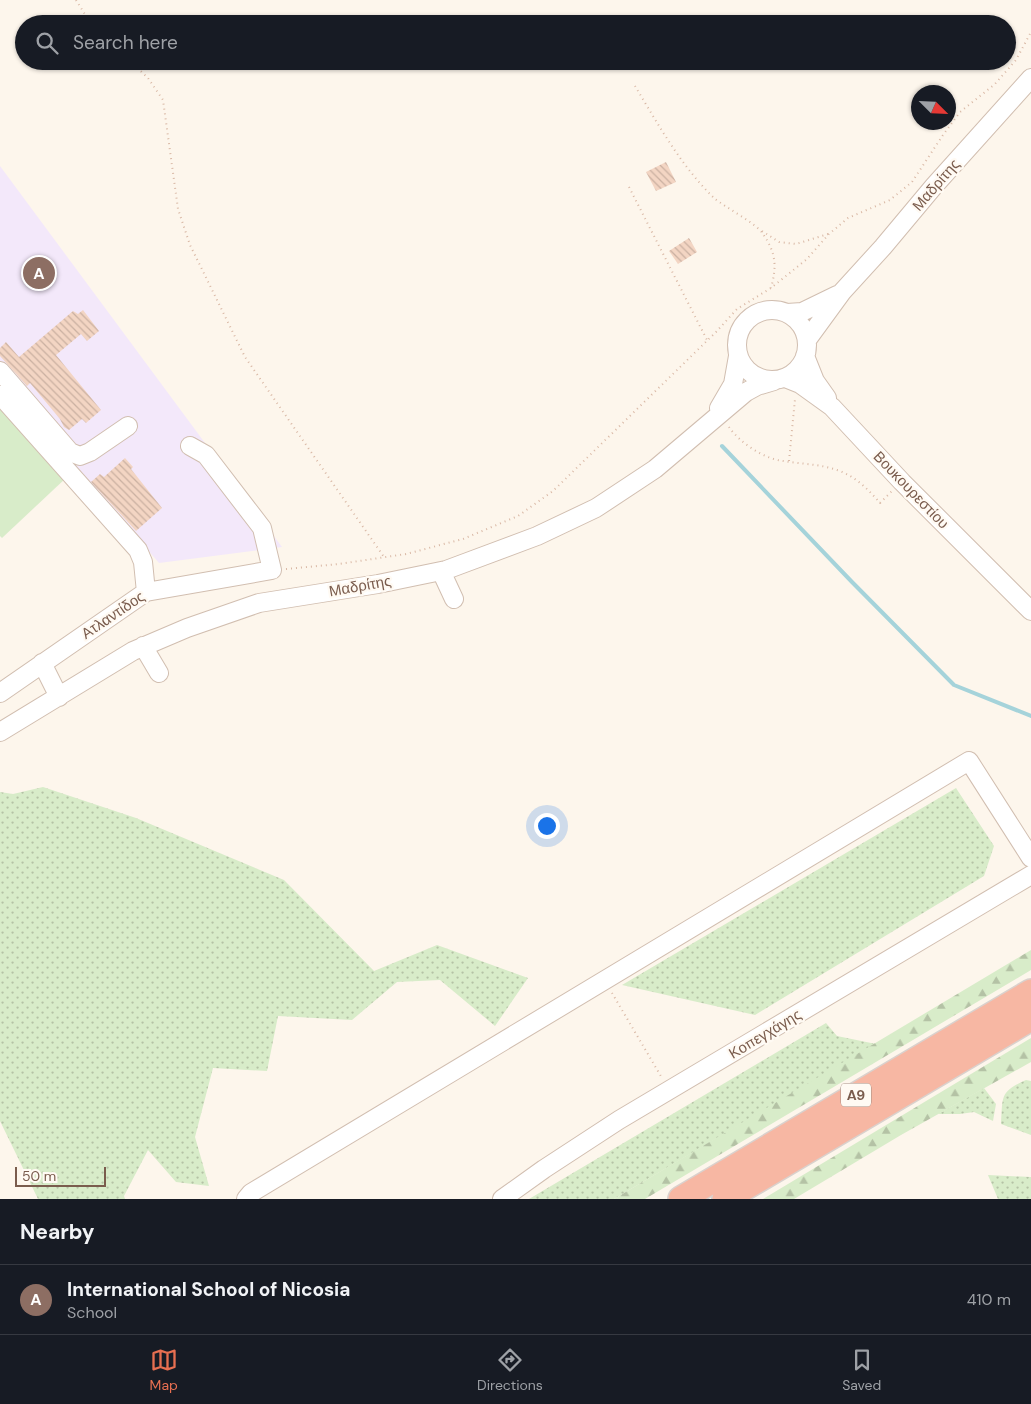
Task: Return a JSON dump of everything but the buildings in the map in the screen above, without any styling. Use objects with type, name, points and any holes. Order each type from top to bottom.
[{"type":"highway","name":"A9","points":[[682,1199],[1031,992]]},
{"type":"highway","name":"A9","points":[[725,1199],[1031,1018]]},
{"type":"street","name":"Μαδρίτης","points":[[806,348],[842,292],[1031,78]]},
{"type":"street","name":"Μαδρίτης","points":[[787,313],[802,312],[842,292]]},
{"type":"street","points":[[806,348],[802,363],[795,372],[779,379],[762,379],[751,374],[743,366],[738,356],[736,344],[739,333],[753,315],[764,310],[787,313],[804,329],[806,348],[815,381],[832,407]]},
{"type":"street","name":"Μαδρίτης","points":[[719,423],[733,384],[738,356]]},
{"type":"street","points":[[0,371],[70,452],[80,456],[90,452],[128,426]]},
{"type":"street","name":"Μαδρίτης","points":[[0,732],[143,646],[187,628],[259,603],[378,584],[441,571],[537,536],[596,508],[719,423],[746,392],[757,386],[779,379]]},
{"type":"street","name":"Βουκουρεστίου","points":[[779,379],[800,384],[832,407],[902,482],[1031,611]]},
{"type":"street","points":[[0,395],[138,550],[143,562],[146,592]]},
{"type":"street","points":[[190,446],[206,455],[262,528],[272,570]]},
{"type":"street","name":"Ατλαντίδος","points":[[0,693],[146,592],[272,570]]},
{"type":"street","points":[[441,571],[454,599]]},
{"type":"street","points":[[143,646],[160,673]]},
{"type":"street","points":[[42,663],[58,697]]},
{"type":"street","points":[[246,1199],[251,1193],[969,761],[1031,858]]},
{"type":"street","name":"Κοπεγχάγης","points":[[502,1199],[619,1120],[1031,875]]},
{"type":"path","points":[[76,0],[85,15]]},
{"type":"path","points":[[1016,60],[1031,32]]},
{"type":"path","points":[[140,70],[148,78],[163,100],[178,209],[190,245],[245,357],[384,557]]},
{"type":"path","points":[[272,570],[339,564],[406,554],[463,539],[518,516],[553,491],[737,309],[771,288],[807,258],[829,234],[848,218],[890,200],[912,182],[942,134],[960,112],[1007,70]]},
{"type":"path","points":[[635,86],[696,180],[716,199],[762,232],[780,242],[796,244],[829,234]]},
{"type":"path","points":[[629,187],[707,340]]},
{"type":"path","points":[[762,232],[774,253],[776,272],[771,288]]},
{"type":"path","points":[[789,462],[795,396]]},
{"type":"path","points":[[719,423],[749,446],[774,459],[813,464],[838,470],[866,487],[880,503],[895,488]]},
{"type":"path","points":[[612,993],[664,1081]]},
{"type":"shaded area","points":[[0,166],[282,547],[159,563],[0,379]]},
{"type":"green space","points":[[0,407],[67,477],[2,538],[0,536]]},
{"type":"green space","points":[[43,787],[136,818],[284,880],[374,971],[437,945],[528,978],[495,1026],[440,980],[397,982],[352,1020],[278,1016],[267,1071],[213,1068],[195,1137],[209,1186],[176,1182],[148,1150],[124,1196],[125,1199],[38,1199],[0,1121],[0,792],[13,794]]},
{"type":"green space","points":[[956,788],[994,846],[984,876],[755,1015],[622,985]]},
{"type":"green space","points":[[1031,950],[1031,970],[645,1199],[614,1199]]},
{"type":"green space","points":[[826,1023],[837,1036],[876,1044],[614,1199],[529,1199]]},
{"type":"green space","points":[[1031,1038],[1031,1062],[901,1135],[794,1199],[763,1199]]},
{"type":"green space","points":[[1026,1080],[1031,1081],[1031,1135],[1001,1124],[1004,1096],[1011,1088]]},
{"type":"green space","points":[[984,1088],[996,1104],[993,1121],[974,1112],[938,1114]]},
{"type":"green space","points":[[988,1175],[1031,1177],[1031,1199],[998,1199]]},
{"type":"waterway","points":[[722,446],[954,685],[1031,716]]},
{"type":"place","name":"International School of Nicosia","points":[[39,273]]}]
